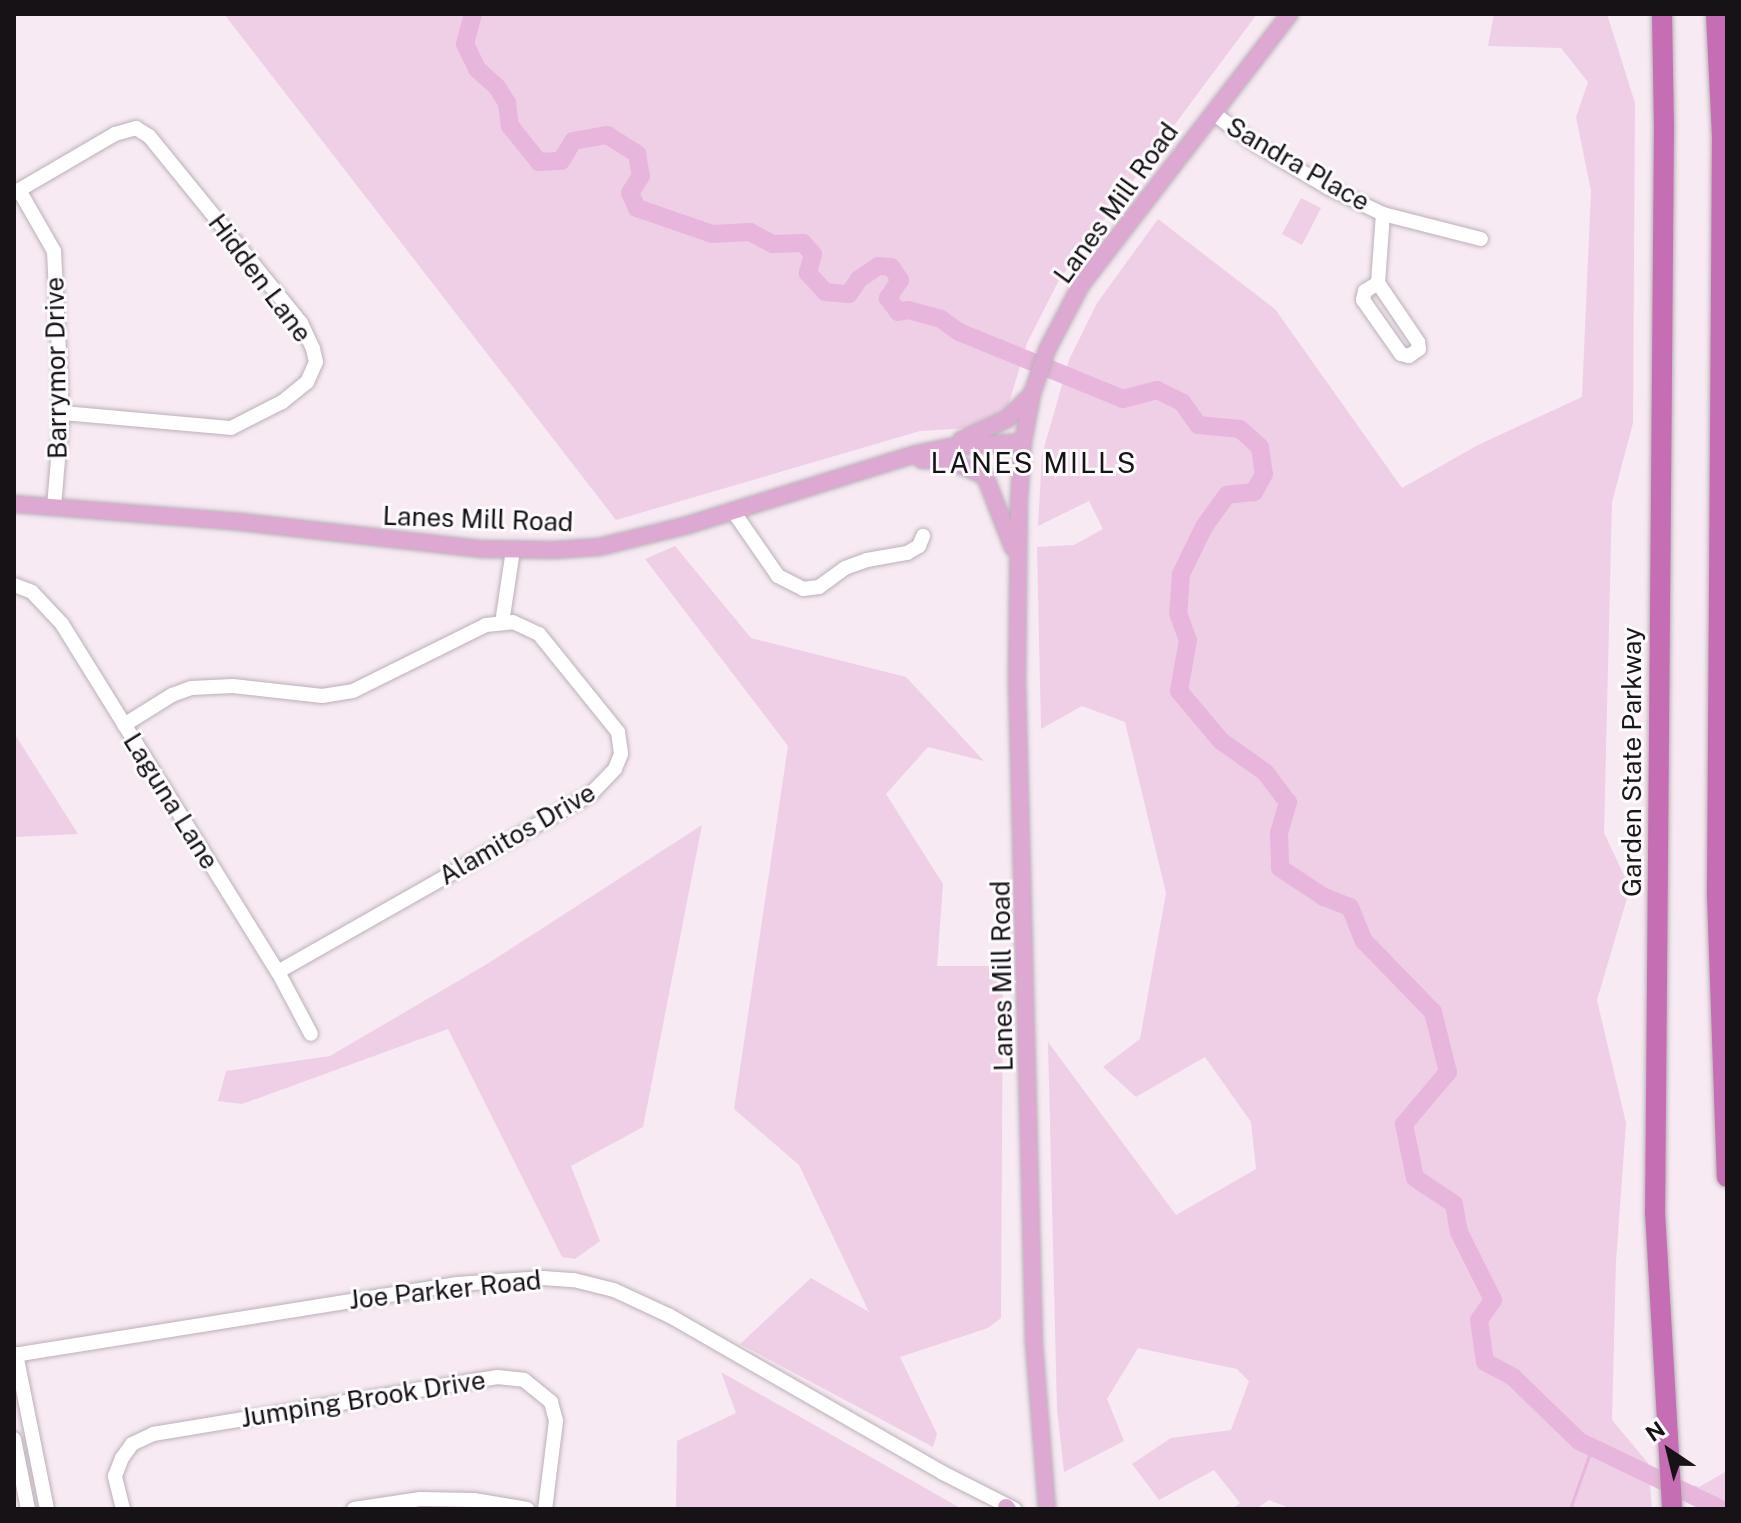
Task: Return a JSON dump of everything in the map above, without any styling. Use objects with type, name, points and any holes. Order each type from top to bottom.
[{"type":"highway","name":"Garden State Parkway","points":[[1662,14],[1664,126],[1655,1212],[1665,1436],[1672,1509]]},
{"type":"highway","points":[[1716,14],[1722,135],[1717,895],[1727,1177]]},
{"type":"main road","name":"Lanes Mill Road","points":[[1047,1509],[1034,1343],[1017,680],[1023,442],[1034,390],[1047,350],[1081,285],[1290,14]]},
{"type":"main road","points":[[939,449],[1007,419],[1034,390]]},
{"type":"main road","name":"Lanes Mill Road","points":[[14,504],[513,550],[599,547],[733,511],[939,449],[1023,442]]},
{"type":"main road","points":[[896,461],[949,460],[985,476],[1008,531],[1018,567]]},
{"type":"street","name":"Sandra Place","points":[[1213,113],[1317,181],[1383,214],[1481,239]]},
{"type":"street","name":"Hidden Lane","points":[[16,192],[115,134],[136,128],[149,136],[301,323],[316,362],[307,382],[282,402],[231,428],[62,413]]},
{"type":"street","name":"Barrymor Drive","points":[[16,192],[54,251],[62,413],[54,507]]},
{"type":"street","name":"Sandra Place","points":[[1378,283],[1365,291],[1363,300],[1401,354],[1409,356],[1419,349],[1418,342],[1378,283],[1383,214]]},
{"type":"street","points":[[733,511],[778,576],[803,589],[819,587],[845,568],[867,560],[907,553],[919,546],[923,536]]},
{"type":"street","points":[[124,725],[172,695],[191,688],[233,686],[322,696],[353,691],[486,625],[502,623],[513,550]]},
{"type":"street","name":"Laguna Lane","points":[[14,585],[32,592],[62,624],[278,972],[311,1034]]},
{"type":"street","name":"Alamitos Drive","points":[[278,972],[591,794],[615,769],[622,742],[607,717],[539,634],[526,626],[502,623]]},
{"type":"street","name":"Joe Parker Road","points":[[15,1354],[457,1284],[543,1278],[574,1280],[614,1290],[670,1316],[1009,1508]]},
{"type":"street","points":[[15,1354],[47,1509]]},
{"type":"street","name":"Jumping Brook Drive","points":[[123,1509],[115,1476],[122,1458],[132,1444],[153,1434],[497,1377],[524,1380],[551,1402],[556,1421],[545,1509]]},
{"type":"street","points":[[14,1439],[28,1509]]},
{"type":"street","points":[[354,1509],[420,1499],[474,1500],[527,1509]]},
{"type":"shaded area","points":[[224,14],[1257,14],[1059,280],[1027,343],[1002,426],[920,431],[616,520]]},
{"type":"shaded area","points":[[1494,14],[1607,14],[1635,103],[1633,423],[1612,502],[1604,833],[1630,888],[1597,1000],[1626,1123],[1616,1261],[1612,1420],[1648,1463],[1652,1509],[1292,1509],[1269,1500],[1256,1509],[1232,1509],[1240,1503],[1214,1470],[1159,1500],[1132,1464],[1171,1438],[1231,1430],[1249,1381],[1237,1369],[1138,1348],[1107,1399],[1124,1441],[1064,1472],[1057,1409],[1048,1042],[1176,1215],[1256,1169],[1251,1122],[1205,1057],[1136,1097],[1103,1067],[1140,1039],[1166,893],[1125,722],[1082,706],[1041,729],[1037,547],[1074,545],[1103,529],[1089,501],[1038,526],[1042,455],[1069,360],[1097,303],[1158,219],[1275,309],[1402,488],[1478,445],[1582,397],[1591,191],[1576,117],[1588,82],[1561,48],[1488,46]]},
{"type":"shaded area","points":[[1301,198],[1321,208],[1302,245],[1282,234]]},
{"type":"shaded area","points":[[675,546],[751,638],[906,677],[984,761],[928,747],[886,794],[943,884],[937,966],[1003,966],[1001,1318],[988,1328],[900,1357],[937,1434],[933,1447],[740,1344],[811,1278],[869,1312],[799,1165],[734,1109],[788,746],[645,559]]},
{"type":"shaded area","points":[[14,733],[78,834],[14,837]]},
{"type":"shaded area","points":[[702,825],[643,1127],[571,1166],[600,1241],[575,1259],[562,1257],[448,1029],[242,1104],[218,1101],[226,1071],[330,1056],[487,964]]},
{"type":"shaded area","points":[[721,1372],[962,1509],[676,1509],[677,1441],[736,1413]]},
{"type":"shaded area","points":[[1725,1472],[1727,1509],[1696,1509],[1694,1485],[1699,1487]]},
{"type":"waterway","points":[[473,14],[465,44],[477,69],[497,87],[507,103],[510,126],[539,162],[561,161],[573,141],[607,135],[637,154],[641,176],[630,193],[637,208],[712,234],[750,232],[773,244],[803,243],[813,254],[808,273],[825,292],[849,294],[859,279],[878,266],[891,267],[900,280],[888,298],[898,312],[908,310],[941,319],[959,332],[1123,399],[1157,390],[1182,402],[1198,425],[1240,429],[1260,447],[1264,474],[1254,492],[1227,495],[1205,525],[1181,574],[1178,613],[1188,640],[1179,691],[1221,741],[1265,772],[1288,802],[1279,834],[1280,868],[1324,897],[1350,907],[1364,941],[1433,1012],[1448,1072],[1404,1124],[1415,1178],[1454,1204],[1459,1232],[1493,1300],[1479,1320],[1485,1362],[1513,1377],[1579,1441],[1721,1509]]},
{"type":"waterway","points":[[1570,1509],[1592,1447]]},
{"type":"district","name":"LANES MILLS","points":[[1034,463]]}]
